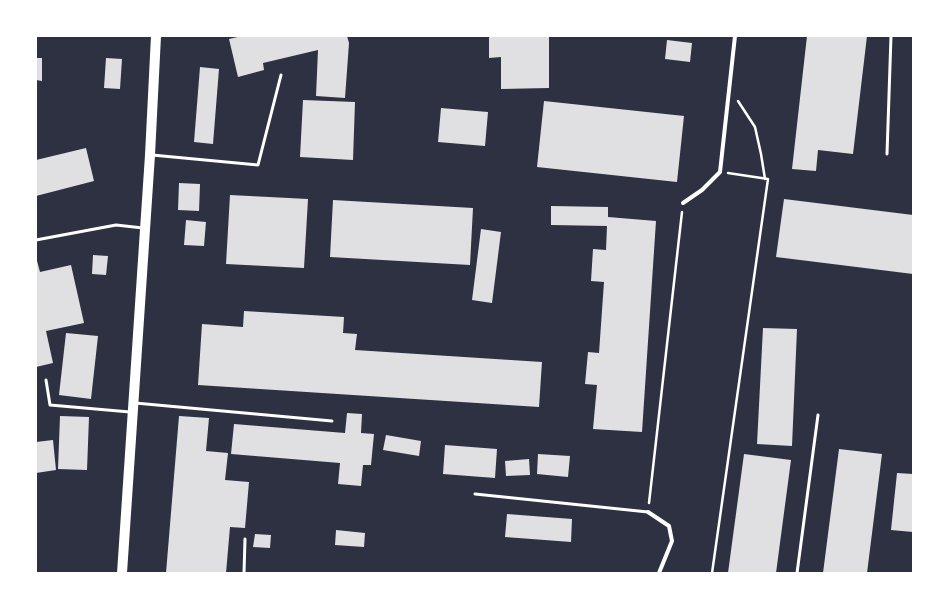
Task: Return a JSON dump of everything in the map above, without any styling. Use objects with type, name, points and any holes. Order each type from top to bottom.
[{"type":"main road","points":[[122,573],[150,155],[156,36]]},
{"type":"street","points":[[683,203],[702,190],[720,172],[735,36]]},
{"type":"street","points":[[648,512],[669,526],[672,542],[659,573]]},
{"type":"lane","points":[[887,154],[891,36]]},
{"type":"lane","points":[[150,155],[258,165],[280,75]]},
{"type":"lane","points":[[36,240],[116,225],[145,228]]},
{"type":"lane","points":[[46,380],[50,405],[133,408],[332,421]]},
{"type":"lane","points":[[797,573],[818,415]]},
{"type":"lane","points":[[475,494],[648,512]]},
{"type":"lane","points":[[244,573],[245,539]]},
{"type":"path","points":[[729,92],[736,99],[755,127],[761,154],[764,178]]},
{"type":"path","points":[[712,573],[768,179],[720,172]]},
{"type":"path","points":[[648,512],[683,203]]},
{"type":"building","points":[[242,36],[347,36],[349,43],[345,98],[316,96],[318,50],[263,63],[264,70],[238,77],[229,39]]},
{"type":"building","points":[[489,36],[549,36],[549,88],[501,89],[501,57],[489,58]]},
{"type":"building","points":[[807,36],[867,36],[853,154],[818,150],[816,171],[792,169]]},
{"type":"building","points":[[667,40],[692,43],[690,62],[665,59]]},
{"type":"building","points":[[36,58],[42,58],[42,81],[36,80]]},
{"type":"building","points":[[106,58],[122,59],[120,89],[104,88]]},
{"type":"building","points":[[200,67],[219,69],[213,144],[194,142]]},
{"type":"building","points":[[303,100],[355,102],[353,160],[300,157]]},
{"type":"building","points":[[544,101],[684,116],[677,182],[537,167]]},
{"type":"building","points":[[441,108],[488,112],[485,146],[438,142]]},
{"type":"building","points":[[86,148],[94,181],[36,196],[36,160]]},
{"type":"building","points":[[179,183],[200,184],[199,211],[178,210]]},
{"type":"building","points":[[230,195],[308,199],[304,268],[226,264]]},
{"type":"building","points":[[784,199],[913,215],[913,274],[776,257]]},
{"type":"building","points":[[333,200],[473,208],[470,265],[330,257]]},
{"type":"building","points":[[551,206],[608,207],[608,217],[656,221],[642,432],[593,429],[597,385],[585,384],[588,352],[599,353],[604,282],[591,281],[593,249],[606,250],[607,226],[551,225]]},
{"type":"building","points":[[186,220],[206,222],[204,246],[184,245]]},
{"type":"building","points":[[481,229],[501,232],[492,303],[472,300]]},
{"type":"building","points":[[93,255],[108,256],[106,275],[92,274]]},
{"type":"building","points":[[36,257],[40,272],[71,265],[84,323],[46,331],[53,363],[36,367]]},
{"type":"building","points":[[244,311],[344,317],[343,333],[357,334],[355,350],[542,362],[539,407],[198,385],[202,324],[243,327]]},
{"type":"building","points":[[763,328],[797,329],[792,446],[757,444]]},
{"type":"building","points":[[66,333],[98,336],[91,399],[59,395]]},
{"type":"building","points":[[347,413],[362,414],[361,433],[374,434],[371,465],[363,465],[361,486],[338,484],[340,463],[231,454],[234,424],[345,433]]},
{"type":"building","points":[[60,416],[89,417],[87,470],[58,469]]},
{"type":"building","points":[[179,416],[209,418],[206,451],[228,453],[225,480],[249,482],[245,528],[230,527],[226,573],[166,573]]},
{"type":"building","points":[[386,435],[421,441],[419,456],[383,450]]},
{"type":"building","points":[[53,440],[56,470],[36,473],[36,442]]},
{"type":"building","points":[[445,445],[497,449],[495,478],[443,474]]},
{"type":"building","points":[[839,449],[882,454],[867,573],[823,573]]},
{"type":"building","points":[[538,454],[570,456],[568,477],[537,474]]},
{"type":"building","points":[[744,454],[791,460],[776,573],[728,573]]},
{"type":"building","points":[[529,459],[530,475],[506,476],[505,461]]},
{"type":"building","points":[[897,473],[913,474],[913,532],[891,530]]},
{"type":"building","points":[[507,514],[572,519],[571,542],[505,537]]},
{"type":"building","points":[[336,530],[365,533],[364,547],[335,545]]},
{"type":"building","points":[[255,534],[271,535],[270,548],[253,547]]}]
